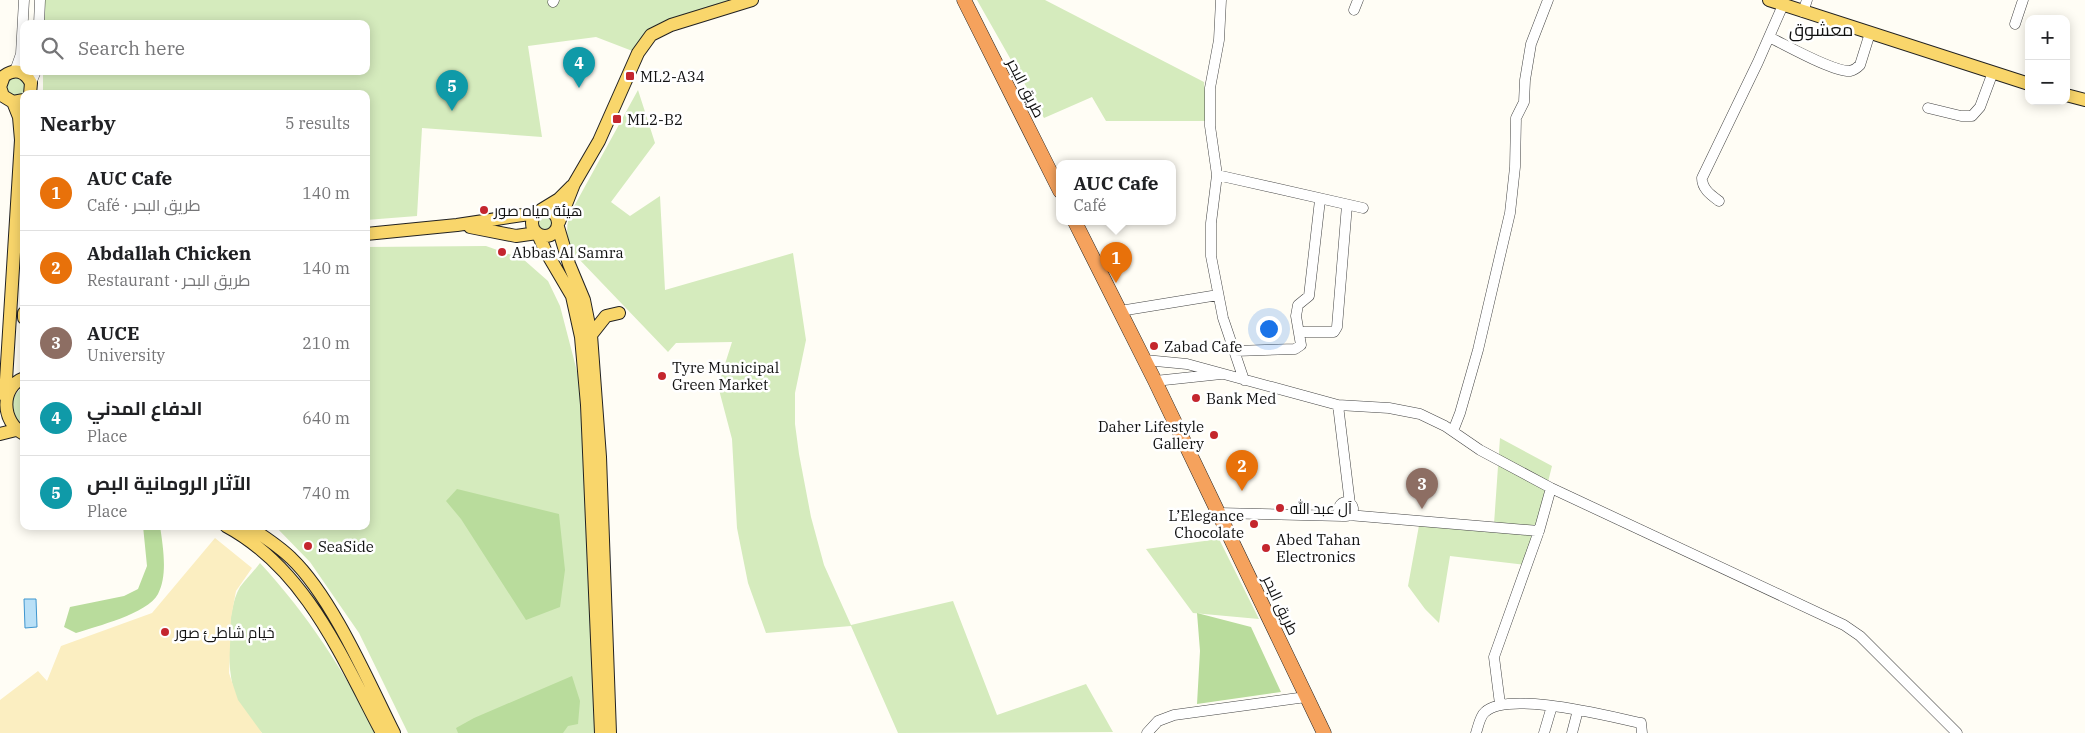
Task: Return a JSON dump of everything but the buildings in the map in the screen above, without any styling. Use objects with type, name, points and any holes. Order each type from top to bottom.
[{"type":"highway","name":"طريق البحر","points":[[964,0],[1056,183]]},
{"type":"highway","name":"طريق البحر","points":[[1077,225],[1145,360],[1324,733]]},
{"type":"main road","points":[[457,225],[516,236],[538,233],[552,234],[559,225],[574,184],[599,141],[638,53],[651,35],[671,25],[752,0]]},
{"type":"main road","points":[[1769,0],[1783,5],[1805,6],[1870,32],[2025,83]]},
{"type":"main road","points":[[8,71],[5,93],[19,117],[20,128]]},
{"type":"main road","points":[[23,75],[31,87]]},
{"type":"main road","points":[[2070,96],[2085,100]]},
{"type":"main road","points":[[20,157],[6,396],[3,416],[20,432]]},
{"type":"main road","points":[[574,184],[559,199],[538,212],[532,221],[572,296],[578,312],[589,364],[600,458],[610,733]]},
{"type":"main road","points":[[370,234],[457,225],[553,211],[559,225],[569,264],[584,300],[592,335],[589,364],[601,733]]},
{"type":"main road","points":[[592,335],[606,316],[619,313]]},
{"type":"main road","points":[[6,396],[11,386],[20,380]]},
{"type":"main road","points":[[0,434],[20,432]]},
{"type":"main road","points":[[232,530],[257,546],[299,587],[320,620],[382,733]]},
{"type":"main road","points":[[254,530],[291,557],[311,582],[328,608],[394,733]]},
{"type":"street","points":[[23,20],[24,0]]},
{"type":"street","points":[[39,20],[40,0]]},
{"type":"street","points":[[1221,0],[1219,40],[1210,88],[1210,126],[1217,175],[1211,256],[1218,296],[1244,380]]},
{"type":"street","points":[[1453,431],[1476,358],[1510,213],[1515,167],[1516,118],[1524,102],[1530,50],[1548,0]]},
{"type":"street","points":[[2015,24],[2024,0]]},
{"type":"street","points":[[1719,201],[1708,193],[1702,184],[1702,178],[1783,5]]},
{"type":"street","points":[[1769,37],[1805,55],[1848,71],[1860,65],[1870,32]]},
{"type":"street","points":[[8,71],[20,55]]},
{"type":"street","points":[[1928,108],[1961,116],[1972,116],[1980,107],[1992,72]]},
{"type":"street","points":[[1217,175],[1320,200],[1362,208]]},
{"type":"street","points":[[1235,352],[1299,348],[1301,345],[1296,316],[1298,305],[1309,296],[1320,200]]},
{"type":"street","points":[[1299,332],[1334,332],[1337,327],[1347,205]]},
{"type":"street","points":[[1120,311],[1218,296]]},
{"type":"street","points":[[1145,360],[1187,364],[1338,404],[1408,411],[1432,419],[1480,450],[1551,488],[1844,625],[1866,642],[1957,733]]},
{"type":"street","points":[[1155,381],[1183,380],[1224,374]]},
{"type":"street","points":[[1338,404],[1346,483],[1346,508]]},
{"type":"street","points":[[1500,704],[1494,658],[1540,532],[1551,488]]},
{"type":"street","points":[[1219,513],[1317,513],[1346,508],[1372,517],[1540,532]]},
{"type":"street","points":[[1147,733],[1158,721],[1174,715],[1306,697]]},
{"type":"street","points":[[1476,733],[1485,712],[1500,704],[1552,706],[1578,710],[1641,723],[1642,733]]},
{"type":"street","points":[[1544,733],[1552,706]]},
{"type":"street","points":[[1572,733],[1578,710]]},
{"type":"green space","points":[[44,0],[735,0],[664,22],[635,52],[596,37],[528,46],[542,137],[422,128],[417,216],[370,220],[370,90],[43,90],[43,75],[370,75],[370,20],[44,20]]},
{"type":"green space","points":[[977,0],[1045,0],[1204,82],[1208,121],[1106,121],[1092,97],[1044,118]]},
{"type":"green space","points":[[11,78],[19,78],[24,83],[24,90],[20,90],[19,96],[11,96],[6,91],[6,83]]},
{"type":"green space","points":[[638,90],[655,143],[611,202],[630,216],[660,196],[665,290],[793,253],[806,340],[795,393],[795,424],[799,454],[811,517],[824,565],[851,625],[953,601],[997,715],[1086,684],[1113,732],[898,733],[851,626],[766,633],[748,583],[737,528],[732,439],[718,386],[732,342],[676,343],[668,352],[577,257],[568,240],[569,216]]},
{"type":"green space","points":[[545,213],[551,216],[554,222],[551,228],[545,231],[539,228],[536,222],[539,216]]},
{"type":"green space","points":[[486,246],[523,259],[548,281],[560,306],[579,379],[597,733],[408,733],[359,633],[310,562],[279,530],[370,530],[370,247]]},
{"type":"green space","points":[[19,391],[20,423],[12,412],[12,401]]},
{"type":"green space","points":[[1500,438],[1552,466],[1527,565],[1450,556],[1439,623],[1425,609],[1408,586],[1420,520],[1494,524]]},
{"type":"green space","points":[[457,489],[559,514],[565,570],[560,607],[526,620],[461,519],[446,501]]},
{"type":"green space","points":[[143,530],[160,530],[164,570],[158,594],[152,601],[144,608],[133,613],[76,633],[64,627],[70,607],[124,596],[138,589],[147,566]]},
{"type":"green space","points":[[1219,539],[1259,619],[1193,613],[1146,549]]},
{"type":"green space","points":[[260,563],[294,603],[324,644],[376,733],[262,733],[243,711],[234,692],[231,677],[229,661],[230,628],[235,598],[240,587]]},
{"type":"green space","points":[[1197,613],[1251,627],[1281,692],[1197,704],[1200,651]]},
{"type":"green space","points":[[572,676],[580,701],[578,724],[568,726],[563,733],[458,733],[456,728],[474,718]]},
{"type":"sand","name":"خيام شاطئ صور","points":[[215,538],[252,568],[236,591],[231,618],[229,673],[238,700],[262,733],[0,733],[0,700],[38,671],[47,681],[61,646],[152,613]]},
{"type":"water","points":[[24,599],[36,599],[37,627],[25,628]]},
{"type":"place","name":"ML2-A34","points":[[630,76]]},
{"type":"place","name":"الدفاع المدني","points":[[579,88]]},
{"type":"place","name":"الآثار الرومانية البص","points":[[452,111]]},
{"type":"place","name":"ML2-B2","points":[[617,119]]},
{"type":"place","name":"هيئة مياه صور","points":[[484,210]]},
{"type":"place","name":"Abbas Al Samra","points":[[502,252]]},
{"type":"place","name":"AUC Cafe","points":[[1116,283]]},
{"type":"place","name":"Zabad Cafe","points":[[1154,346]]},
{"type":"place","name":"Tyre Municipal Green Market","points":[[662,376]]},
{"type":"place","name":"Bank Med","points":[[1196,398]]},
{"type":"place","name":"Daher Lifestyle Gallery","points":[[1214,435]]},
{"type":"place","name":"Abdallah Chicken","points":[[1242,491]]},
{"type":"place","name":"آل عبد الله","points":[[1280,508]]},
{"type":"place","name":"AUCE","points":[[1422,509]]},
{"type":"place","name":"L’Elegance Chocolate","points":[[1254,524]]},
{"type":"place","name":"SeaSide","points":[[308,546]]},
{"type":"place","name":"Abed Tahan Electronics","points":[[1266,548]]},
{"type":"place","name":"خيام شاطئ صور","points":[[165,632]]},
{"type":"district","name":"معشوق","points":[[1821,29]]}]
